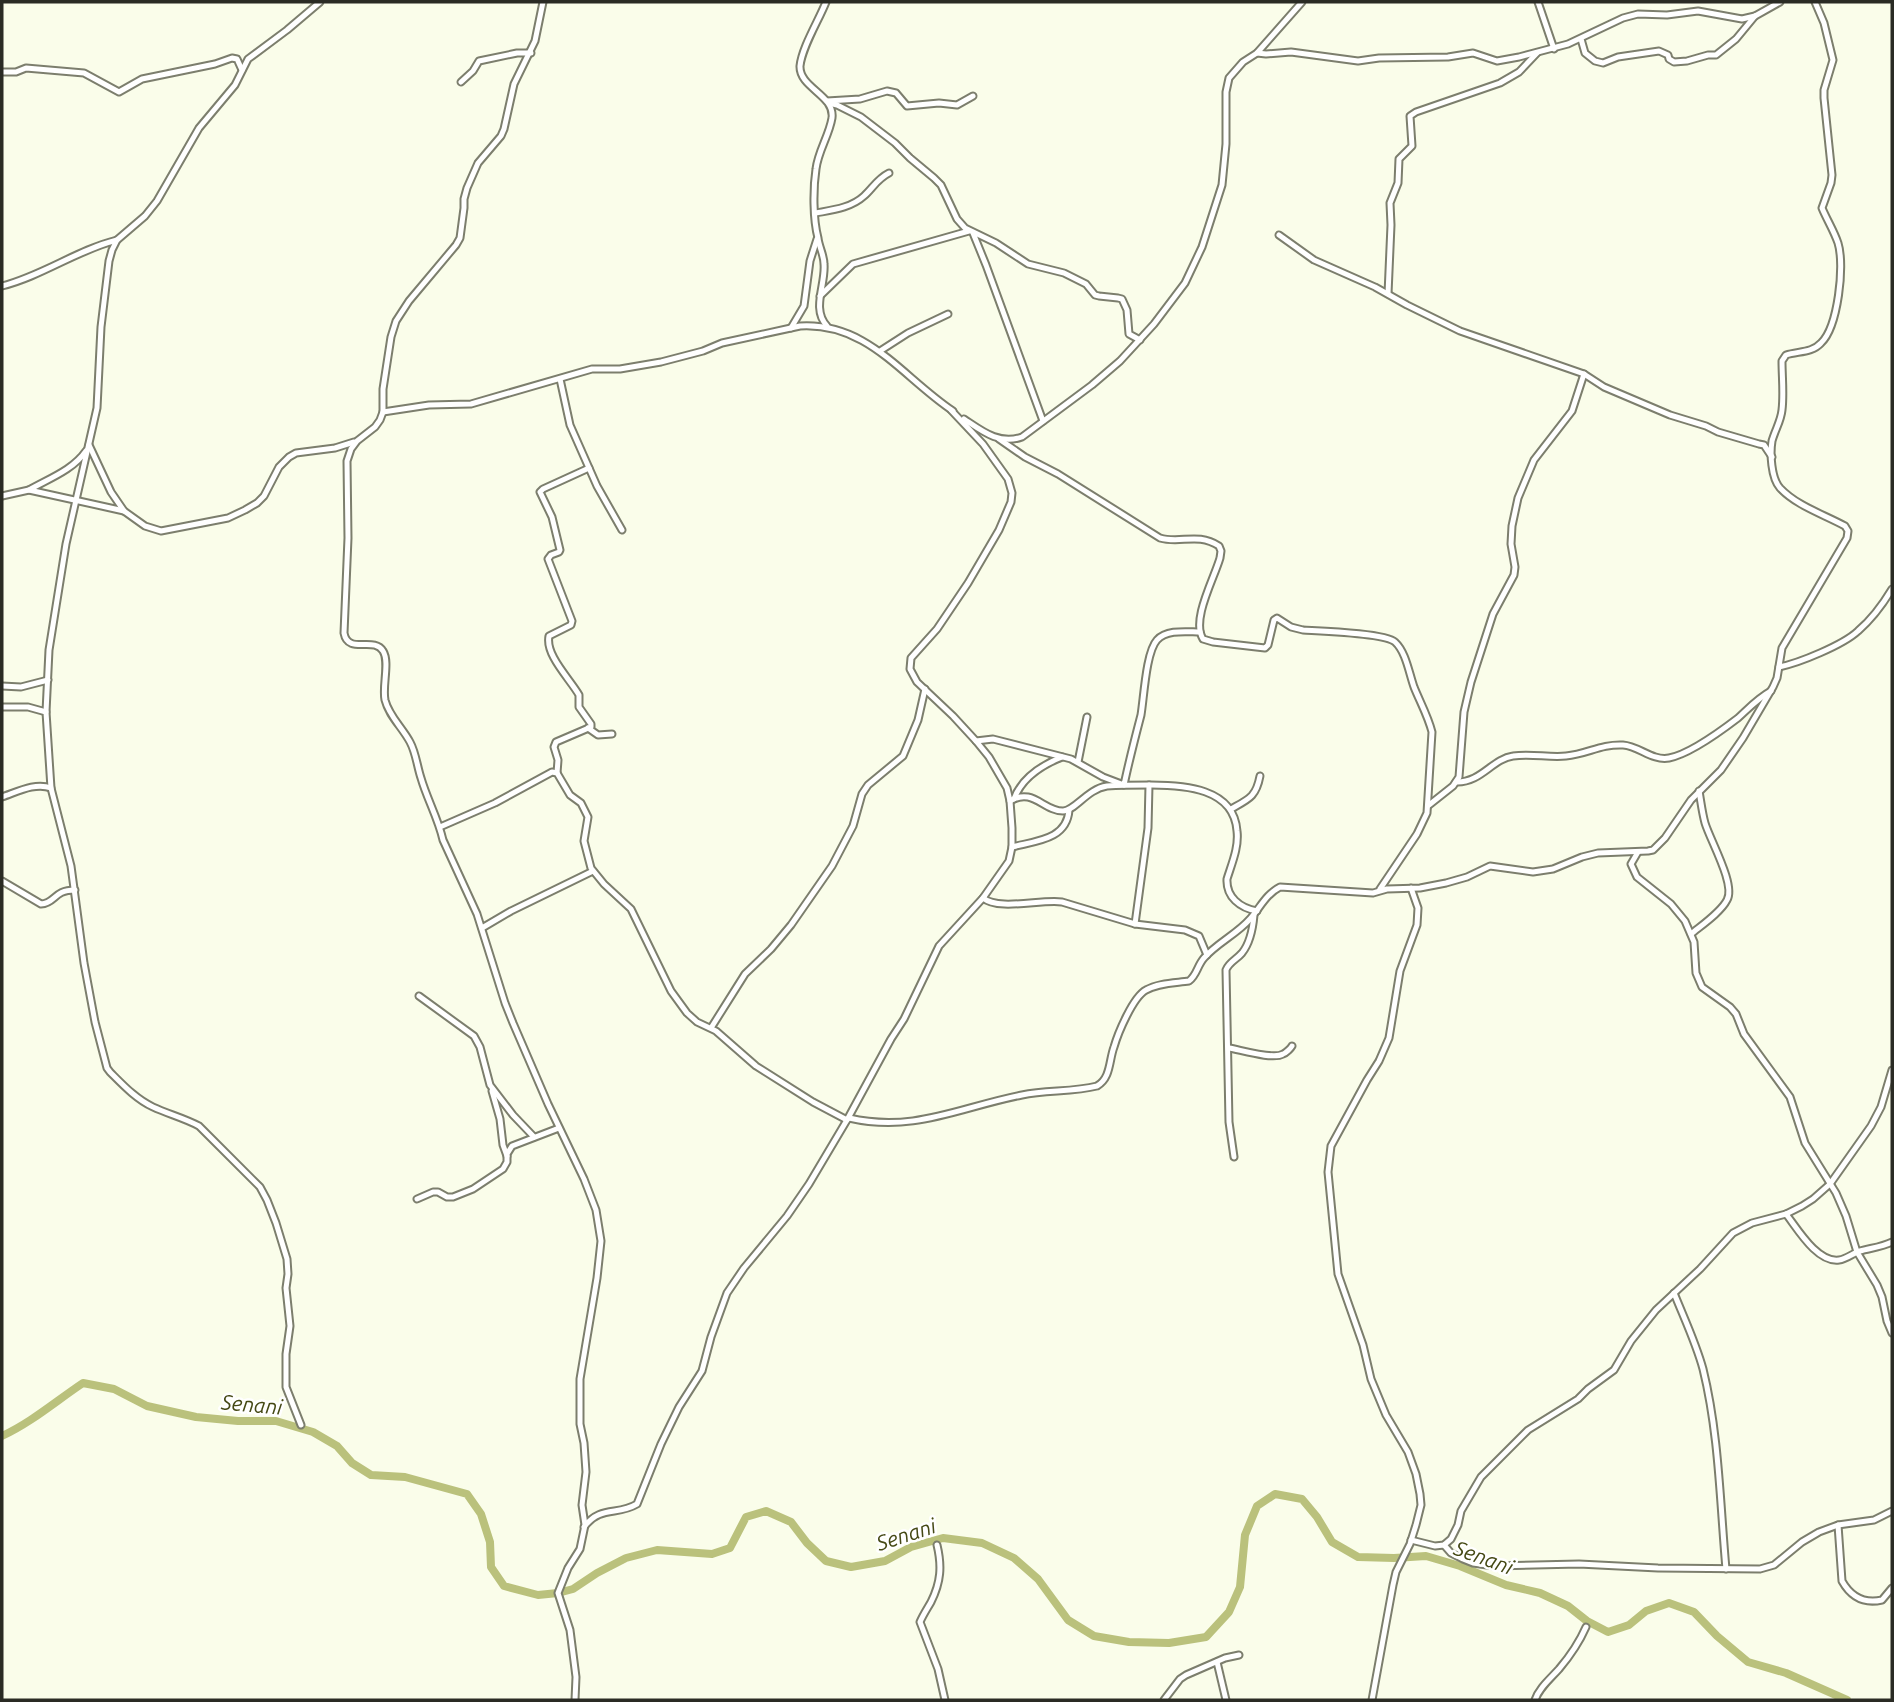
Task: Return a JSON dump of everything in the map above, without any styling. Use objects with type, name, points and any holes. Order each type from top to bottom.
[{"type":"street","points":[[301,1424],[285,1380],[289,1326],[287,1259],[260,1187],[208,1133],[190,1121],[152,1107],[110,1073],[95,1022],[71,866],[51,788],[46,712],[54,614],[69,527],[97,408],[105,282],[112,250],[117,240],[157,201],[199,128],[228,95],[251,57],[320,2]]},
{"type":"street","points":[[543,2],[538,32],[514,84],[501,136],[478,163],[467,188],[460,238],[396,321],[383,389],[383,412],[375,427],[357,441],[347,460],[348,538],[344,633],[345,640],[349,643],[378,645],[382,649],[385,656],[385,699],[396,724],[414,751],[421,779],[449,854],[482,928],[505,1003],[596,1210],[601,1241],[580,1379],[580,1423],[586,1472],[582,1505],[584,1527],[580,1549],[568,1568],[558,1593],[570,1630],[576,1677],[575,1700]]},
{"type":"street","points":[[826,2],[804,52],[800,71],[827,102],[832,113],[816,164],[817,237],[824,265],[819,303],[821,317],[829,327]]},
{"type":"street","points":[[999,439],[1017,439],[1108,372],[1140,340],[1185,283],[1202,247],[1222,184],[1227,144],[1227,85],[1234,70],[1257,53],[1302,2]]},
{"type":"street","points":[[1538,2],[1554,49]]},
{"type":"street","points":[[1257,53],[1291,52],[1357,61],[1448,57],[1473,53],[1496,61],[1554,49],[1638,14],[1667,16],[1698,11],[1742,19],[1755,16],[1780,2]]},
{"type":"street","points":[[589,468],[540,492],[552,517],[560,550],[548,559],[572,621],[571,625],[549,636],[548,643],[559,667],[579,695],[579,707],[591,724],[591,727],[555,745],[557,773],[570,795],[584,807],[588,817],[584,841],[593,871],[631,909],[680,1004],[697,1022],[711,1028],[756,1066],[813,1102],[848,1119],[887,1124],[926,1120],[1025,1094],[1097,1086],[1107,1076],[1114,1046],[1141,993],[1154,986],[1189,981],[1207,955],[1242,928],[1272,891],[1280,887],[1364,894],[1397,887],[1411,888],[1446,883],[1490,866],[1533,872],[1553,869],[1588,855],[1653,850],[1699,791],[1721,770],[1772,690],[1782,648],[1845,543],[1848,531],[1838,522],[1802,505],[1779,486],[1775,480],[1772,457],[1772,443],[1783,407],[1782,361],[1786,355],[1814,348],[1826,338],[1835,314],[1839,288],[1838,244],[1822,208],[1832,175],[1824,90],[1833,60],[1824,23],[1815,2]]},
{"type":"street","points":[[1581,39],[1585,52],[1598,62],[1660,51],[1674,62],[1687,61],[1716,55],[1736,39],[1755,16]]},
{"type":"street","points":[[461,82],[479,61],[531,52]]},
{"type":"street","points":[[1388,294],[1390,202],[1398,183],[1399,159],[1412,146],[1410,116],[1500,83],[1519,72],[1537,53]]},
{"type":"street","points":[[2,72],[16,72],[26,68],[84,73],[119,92],[142,79],[232,58],[237,59],[242,70]]},
{"type":"street","points":[[827,102],[860,99],[887,91],[896,93],[907,107],[939,103],[954,105],[972,96]]},
{"type":"street","points":[[827,102],[846,108],[867,121],[938,181],[957,219],[971,232],[996,243],[1028,264],[1057,270],[1082,282],[1100,296],[1122,299],[1127,310],[1129,334],[1140,340]]},
{"type":"street","points":[[816,213],[844,207],[862,199],[877,180],[889,173]]},
{"type":"street","points":[[820,296],[853,264],[971,232]]},
{"type":"street","points":[[971,232],[986,265],[1043,421]]},
{"type":"street","points":[[1279,235],[1314,260],[1460,331],[1584,374],[1604,387],[1670,415],[1763,445],[1772,457]]},
{"type":"street","points":[[791,328],[804,306],[810,261],[817,237]]},
{"type":"street","points":[[2,286],[24,279],[96,246],[117,240]]},
{"type":"street","points":[[880,351],[908,333],[948,314]]},
{"type":"street","points":[[383,412],[429,405],[471,404],[592,369],[621,369],[662,362],[722,343],[791,328],[812,325],[829,327],[859,338],[880,351],[951,410],[1160,538],[1202,538],[1219,546],[1220,558],[1203,606],[1200,632],[1203,639],[1261,648],[1268,645],[1274,620],[1277,618],[1291,627],[1303,630],[1393,640],[1402,653],[1430,722],[1432,732],[1429,805],[1417,834],[1380,890]]},
{"type":"street","points":[[1429,805],[1456,782],[1459,775],[1464,712],[1471,682],[1493,614],[1514,575],[1511,526],[1518,498],[1534,460],[1572,411],[1584,374]]},
{"type":"street","points":[[560,379],[570,425],[622,530]]},
{"type":"street","points":[[584,1527],[598,1514],[637,1504],[660,1444],[702,1371],[727,1293],[809,1184],[904,1019],[939,946],[983,898],[1009,861],[1012,847],[1012,800],[1000,775],[976,741],[913,676],[910,669],[911,658],[937,629],[974,572],[999,530],[1011,502],[1012,493],[1007,479],[983,444],[951,410]]},
{"type":"street","points":[[29,490],[124,512],[145,526],[160,531],[228,518],[257,503],[270,487],[279,467],[289,457],[296,453],[335,449],[357,441]]},
{"type":"street","points":[[2,496],[29,490],[78,461],[89,445]]},
{"type":"street","points":[[89,445],[111,492],[124,512]]},
{"type":"street","points":[[1779,667],[1797,662],[1857,633],[1892,589]]},
{"type":"street","points":[[1124,785],[1141,714],[1153,646],[1157,640],[1168,634],[1200,632]]},
{"type":"street","points":[[2,686],[21,687],[48,680]]},
{"type":"street","points":[[711,1028],[744,974],[771,949],[791,925],[832,866],[853,826],[868,785],[903,756],[918,720],[925,689]]},
{"type":"street","points":[[1456,782],[1476,778],[1504,758],[1517,755],[1565,756],[1614,745],[1633,746],[1660,758],[1669,758],[1723,729],[1772,690]]},
{"type":"street","points":[[2,707],[28,707],[46,712]]},
{"type":"street","points":[[1079,762],[1087,717]]},
{"type":"street","points":[[588,728],[598,735],[612,734]]},
{"type":"street","points":[[976,741],[993,739],[1079,762],[1103,777],[1124,785]]},
{"type":"street","points":[[1012,800],[1033,773],[1062,757]]},
{"type":"street","points":[[440,827],[495,803],[552,772],[557,773]]},
{"type":"street","points":[[1231,809],[1255,792],[1260,776]]},
{"type":"street","points":[[2,797],[41,785],[51,788]]},
{"type":"street","points":[[1135,924],[1148,828],[1149,785]]},
{"type":"street","points":[[1012,800],[1028,797],[1061,811],[1069,810],[1098,787],[1149,785],[1200,789],[1231,809],[1236,820],[1237,843],[1227,885],[1231,896],[1239,905],[1255,913]]},
{"type":"street","points":[[1691,934],[1724,905],[1730,893],[1704,821],[1699,791]]},
{"type":"street","points":[[1012,847],[1045,840],[1055,835],[1064,826],[1069,810]]},
{"type":"street","points":[[1638,852],[1631,864],[1633,871],[1678,911],[1689,928],[1695,948],[1696,973],[1702,987],[1726,1002],[1736,1014],[1744,1034],[1790,1097],[1805,1143],[1840,1201],[1857,1252],[1877,1285],[1892,1334]]},
{"type":"street","points":[[482,928],[520,906],[593,871]]},
{"type":"street","points":[[2,881],[41,904],[46,904],[62,891],[75,890]]},
{"type":"street","points":[[1372,1700],[1396,1572],[1411,1540],[1421,1505],[1416,1474],[1408,1452],[1386,1415],[1371,1379],[1363,1345],[1338,1274],[1328,1172],[1331,1146],[1389,1038],[1400,971],[1417,925],[1418,908],[1411,888]]},
{"type":"street","points":[[983,898],[993,903],[1062,902],[1135,924],[1185,930],[1199,936],[1207,955]]},
{"type":"street","points":[[1234,1157],[1229,1122],[1226,970],[1228,964],[1242,953],[1255,913]]},
{"type":"street","points":[[419,996],[474,1036],[480,1047],[500,1119],[507,1157]]},
{"type":"street","points":[[1229,1048],[1280,1055],[1292,1046]]},
{"type":"street","points":[[1411,1540],[1430,1546],[1444,1545],[1451,1539],[1461,1511],[1480,1477],[1528,1430],[1578,1399],[1614,1370],[1631,1340],[1656,1310],[1700,1269],[1733,1233],[1814,1199],[1830,1184],[1871,1126],[1881,1107],[1892,1070]]},
{"type":"street","points":[[490,1085],[534,1137]]},
{"type":"street","points":[[417,1199],[433,1192],[453,1197],[473,1189],[503,1169],[512,1146],[559,1128]]},
{"type":"street","points":[[1786,1213],[1813,1248],[1829,1259],[1841,1260],[1857,1252],[1892,1242]]},
{"type":"street","points":[[1674,1293],[1699,1355],[1714,1429],[1726,1569]]},
{"type":"street","points":[[1444,1545],[1451,1553],[1463,1559],[1494,1566],[1579,1564],[1760,1569],[1774,1565],[1819,1532],[1838,1525],[1874,1520],[1892,1511]]},
{"type":"street","points":[[1838,1525],[1842,1581],[1846,1588],[1852,1594],[1868,1601],[1882,1600],[1892,1588]]},
{"type":"street","points":[[937,1545],[941,1574],[920,1622],[938,1670],[945,1700]]},
{"type":"street","points":[[1535,1700],[1540,1690],[1572,1654],[1586,1627]]},
{"type":"street","points":[[1165,1700],[1186,1675],[1239,1655]]},
{"type":"street","points":[[1217,1662],[1226,1700]]},
{"type":"waterway","name":"Senani","points":[[2,1436],[34,1418],[83,1383],[114,1389],[147,1406],[196,1417],[276,1421],[313,1432],[337,1446],[352,1463],[371,1475],[405,1477],[467,1494],[481,1514],[490,1542],[491,1567],[504,1586],[538,1595],[573,1589],[626,1558],[657,1550],[712,1554],[730,1548],[746,1517],[766,1511],[791,1522],[807,1543],[826,1561],[851,1567],[885,1561],[911,1547],[943,1538],[982,1543],[1014,1558],[1038,1579],[1068,1620],[1094,1636],[1129,1642],[1169,1643],[1206,1637],[1229,1612],[1240,1587],[1245,1535],[1257,1506],[1275,1494],[1302,1499],[1332,1542],[1358,1557],[1426,1556],[1460,1566],[1506,1585],[1540,1593],[1568,1606],[1587,1621],[1608,1632],[1629,1625],[1646,1611],[1669,1603],[1694,1612],[1748,1662],[1786,1673],[1847,1700]]}]
